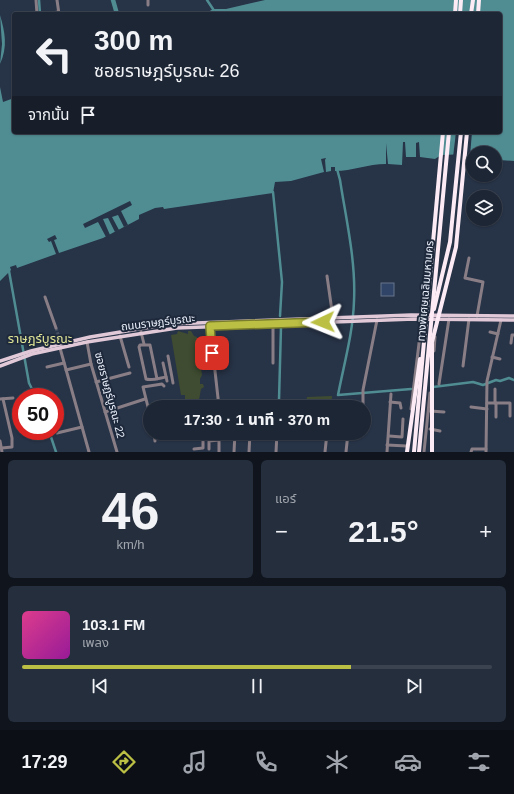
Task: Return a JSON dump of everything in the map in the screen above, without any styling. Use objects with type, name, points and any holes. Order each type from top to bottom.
[{"type":"highway","points":[[455,12],[456,0]]},
{"type":"highway","points":[[460,12],[461,0]]},
{"type":"highway","points":[[472,12],[473,0]]},
{"type":"highway","points":[[478,12],[480,0]]},
{"type":"highway","name":"ทางพิเศษเฉลิมมหานคร","points":[[414,452],[443,134]]},
{"type":"highway","name":"ทางพิเศษเฉลิมมหานคร","points":[[419,452],[449,134]]},
{"type":"highway","points":[[406,449],[419,366],[450,242],[461,134]]},
{"type":"highway","points":[[429,330],[424,367],[456,247],[467,134]]},
{"type":"highway","points":[[431,452],[432,340]]},
{"type":"main road","name":"ถนนราษฎร์บูรณะ","points":[[0,361],[32,353],[141,332],[210,326],[273,324],[410,315],[514,316]]},
{"type":"main road","name":"ถนนราษฎร์บูรณะ","points":[[32,353],[61,342],[169,324],[333,318],[377,320],[514,320]]},
{"type":"main road","name":"ถนนราษฎร์บูรณะ","points":[[0,366],[12,358]]},
{"type":"street","points":[[36,0],[37,12]]},
{"type":"street","points":[[57,0],[59,12]]},
{"type":"street","points":[[148,0],[148,5]]},
{"type":"street","points":[[469,258],[465,278],[482,281],[484,283],[478,316]]},
{"type":"street","points":[[327,276],[333,318]]},
{"type":"street","points":[[45,297],[56,328]]},
{"type":"street","points":[[406,449],[422,319]]},
{"type":"street","points":[[424,452],[436,319]]},
{"type":"street","points":[[439,384],[449,319]]},
{"type":"street","points":[[363,400],[363,390],[377,320]]},
{"type":"street","points":[[463,366],[469,320]]},
{"type":"street","points":[[471,452],[472,449],[486,451],[488,384],[492,357],[502,320]]},
{"type":"street","points":[[273,324],[274,363]]},
{"type":"street","points":[[210,326],[218,400]]},
{"type":"street","points":[[141,332],[144,344]]},
{"type":"street","points":[[490,332],[498,334]]},
{"type":"street","points":[[511,343],[514,335]]},
{"type":"street","points":[[120,336],[129,367]]},
{"type":"street","name":"ซอยราษฎร์บูรณะ 22","points":[[87,342],[91,364],[117,452]]},
{"type":"street","points":[[157,379],[150,345],[144,344],[139,347],[146,378],[157,379],[167,379],[163,363]]},
{"type":"street","points":[[60,348],[89,452]]},
{"type":"street","points":[[168,356],[173,383]]},
{"type":"street","points":[[492,357],[500,359]]},
{"type":"street","points":[[47,367],[64,363]]},
{"type":"street","points":[[66,370],[91,364]]},
{"type":"street","points":[[96,382],[130,372]]},
{"type":"street","points":[[105,412],[145,399],[143,387],[162,384],[164,386]]},
{"type":"street","points":[[496,389],[496,417]]},
{"type":"street","points":[[387,452],[391,394]]},
{"type":"street","points":[[0,441],[1,448],[12,447],[12,438],[1,399],[12,398]]},
{"type":"street","points":[[390,402],[399,402],[400,408]]},
{"type":"street","points":[[487,403],[510,403],[511,413]]},
{"type":"street","points":[[471,408],[487,409]]},
{"type":"street","points":[[428,411],[444,412]]},
{"type":"street","points":[[401,446],[403,419]]},
{"type":"street","points":[[64,431],[82,427]]},
{"type":"street","points":[[427,428],[440,431]]},
{"type":"street","points":[[388,436],[402,437]]},
{"type":"street","points":[[194,449],[203,448],[203,440]]},
{"type":"street","points":[[209,449],[209,441],[219,440],[219,452]]},
{"type":"street","points":[[234,452],[235,440]]},
{"type":"street","points":[[248,452],[249,440]]},
{"type":"street","points":[[276,452],[277,440]]},
{"type":"street","points":[[325,452],[326,440]]},
{"type":"street","points":[[346,452],[347,440]]},
{"type":"street","points":[[425,442],[430,444],[431,452]]},
{"type":"street","points":[[387,446],[401,446],[406,449]]},
{"type":"street","points":[[387,446],[406,449]]},
{"type":"shaded area","points":[[265,0],[514,0],[514,161],[502,160],[502,146],[466,146],[466,154],[441,155],[435,159],[420,157],[419,142],[416,143],[416,157],[406,157],[405,142],[403,142],[402,165],[388,164],[386,143],[386,164],[341,171],[335,171],[335,167],[331,167],[331,171],[326,172],[326,158],[321,159],[324,172],[291,181],[275,182],[273,193],[164,209],[163,207],[155,208],[139,215],[139,219],[103,238],[59,253],[54,240],[57,239],[55,235],[47,239],[49,242],[51,241],[56,254],[17,268],[16,265],[10,267],[11,270],[0,281],[0,87],[3,102],[12,99],[12,134],[502,134],[502,12],[208,12],[213,9],[226,9]]},
{"type":"shaded area","points":[[0,15],[5,46],[3,58],[0,64],[2,44]]},
{"type":"shaded area","points":[[178,331],[188,334],[188,331],[191,331],[198,340],[195,346],[198,346],[202,375],[200,384],[203,384],[204,387],[201,389],[199,400],[185,400],[185,395],[181,395],[171,335],[177,334]]},
{"type":"shaded area","points":[[332,396],[332,400],[306,400],[307,397]]},
{"type":"pier","points":[[456,134],[472,134],[471,146],[466,146],[466,156],[453,157]]},
{"type":"pier","points":[[130,201],[132,205],[121,211],[128,225],[124,227],[118,215],[112,217],[119,230],[115,232],[108,218],[103,219],[110,235],[106,237],[98,222],[85,228],[83,224]]},
{"type":"building","points":[[381,283],[394,283],[394,296],[381,296]]},
{"type":"waterway","points":[[39,0],[40,12]]},
{"type":"waterway","points":[[113,0],[116,12]]},
{"type":"waterway","points":[[207,0],[213,9]]},
{"type":"waterway","points":[[337,169],[354,271],[352,325],[338,395],[411,389]]},
{"type":"waterway","points":[[273,192],[282,282],[280,316]]},
{"type":"waterway","points":[[9,271],[29,383],[32,388]]},
{"type":"waterway","points":[[279,400],[281,327]]},
{"type":"waterway","points":[[433,387],[473,382],[483,385],[496,380],[500,381],[509,378],[514,380]]},
{"type":"waterway","points":[[52,440],[56,452]]},
{"type":"tunnel","points":[[56,328],[60,340]]},
{"type":"district","name":"ราษฎร์บูรณะ","points":[[40,338]]},
{"type":"route","points":[[212,353],[210,326],[323,322]]}]
